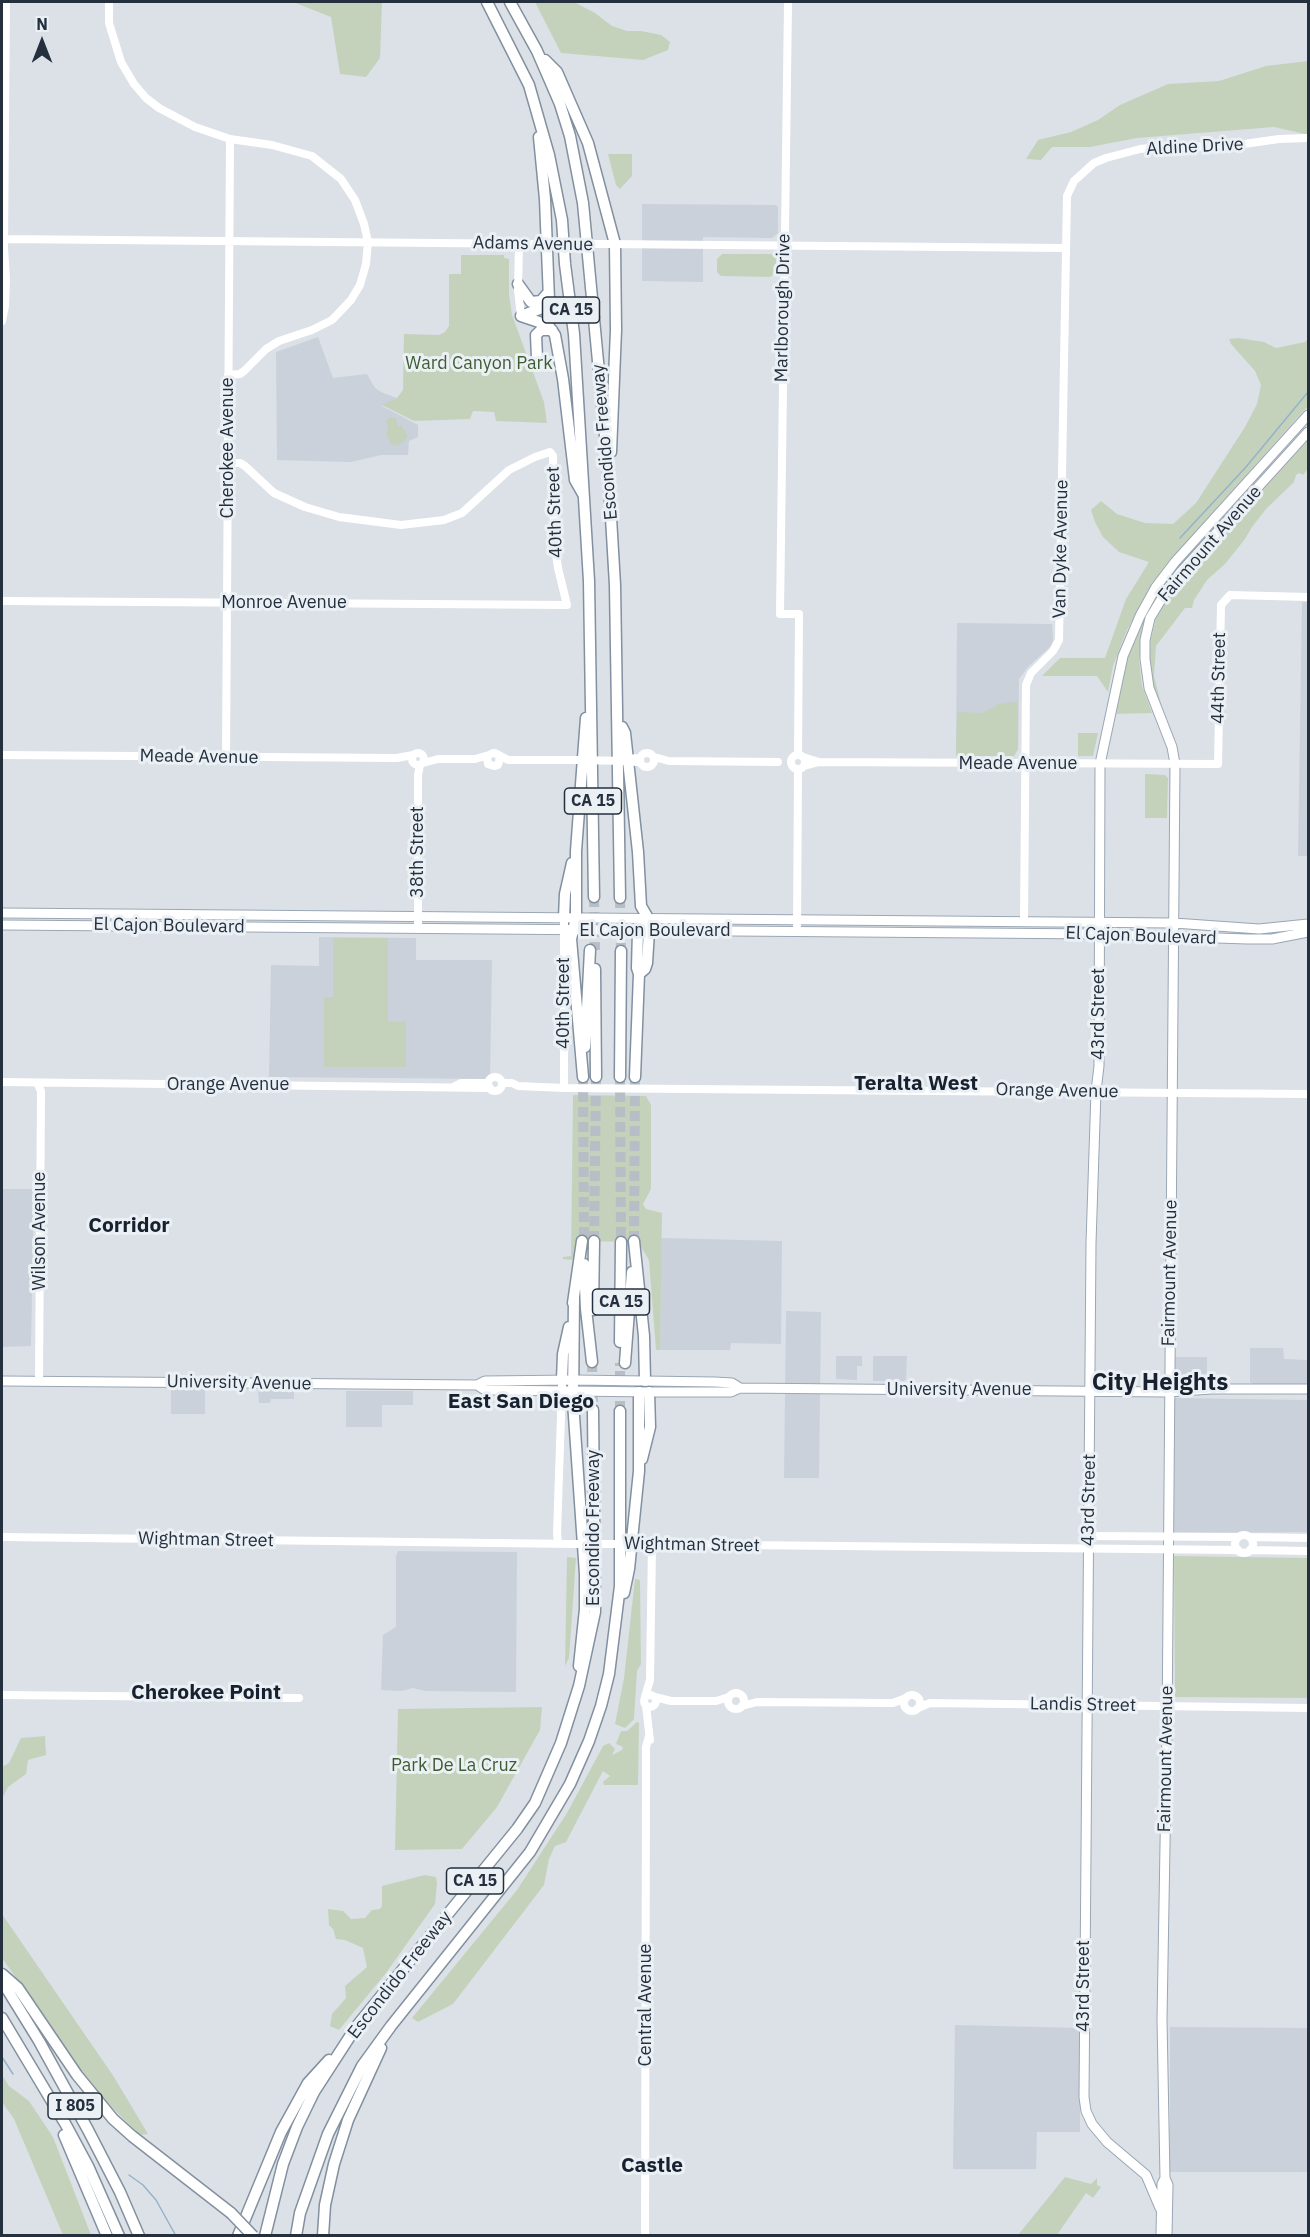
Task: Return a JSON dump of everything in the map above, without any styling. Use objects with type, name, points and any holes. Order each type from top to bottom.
[{"type":"highway","name":"Escondido Freeway","points":[[487,2],[529,85],[549,155],[562,220],[574,334],[589,581],[594,897]]},
{"type":"highway","name":"Escondido Freeway","points":[[510,2],[537,51],[560,104],[570,136],[587,235],[608,467],[615,585],[620,898]]},
{"type":"highway","points":[[537,51],[557,72],[588,143],[609,244],[616,319],[613,442],[608,467]]},
{"type":"highway","points":[[522,316],[547,304],[549,291],[545,199],[539,151],[540,125]]},
{"type":"highway","points":[[518,284],[531,302],[546,298],[549,291]]},
{"type":"highway","points":[[522,316],[548,325],[553,330],[563,379],[575,480],[585,497]]},
{"type":"highway","points":[[537,358],[536,335],[546,329],[553,330]]},
{"type":"highway","points":[[591,704],[585,719],[576,851],[576,918],[569,930],[583,1077],[593,950],[596,1077]]},
{"type":"highway","points":[[618,722],[625,733],[641,902],[642,909],[648,918],[644,931],[647,963],[645,969],[639,974],[628,1077],[621,1036],[621,951]]},
{"type":"highway","points":[[564,918],[564,894],[576,851]]},
{"type":"highway","name":"CA 15","points":[[574,1298],[587,1241],[592,1362]]},
{"type":"highway","name":"CA 15","points":[[621,1242],[623,1363],[634,1241],[644,1336],[645,1381]]},
{"type":"highway","points":[[574,1298],[574,1385],[585,1574],[585,1609],[579,1657],[579,1686]]},
{"type":"highway","points":[[562,1386],[563,1354],[574,1298]]},
{"type":"highway","points":[[615,1631],[629,1569],[639,1471],[650,1427],[644,1392]]},
{"type":"highway","name":"Escondido Freeway","points":[[265,2235],[280,2175],[297,2127],[314,2092],[356,2028],[511,1837],[535,1803],[561,1743],[579,1686],[595,1612],[593,1410]]},
{"type":"highway","name":"Escondido Freeway","points":[[296,2235],[300,2213],[328,2134],[362,2066],[391,2026],[510,1878],[549,1823],[570,1784],[595,1723],[609,1674],[620,1586],[620,1411]]},
{"type":"highway","points":[[2,1974],[18,1989],[77,2075],[113,2119],[231,2213],[253,2235]]},
{"type":"highway","name":"I 805","points":[[2,1981],[83,2120],[139,2235]]},
{"type":"highway","name":"I 805","points":[[2,2018],[88,2166],[119,2235]]},
{"type":"highway","points":[[323,2235],[325,2205],[334,2164],[348,2120],[391,2026]]},
{"type":"highway","points":[[238,2235],[281,2132],[308,2083],[356,2028]]},
{"type":"highway","points":[[24,2054],[62,2131],[107,2235]]},
{"type":"main road","name":"Fairmount Avenue","points":[[1100,764],[1123,656],[1136,624],[1156,587],[1175,562],[1308,415]]},
{"type":"main road","name":"Fairmount Avenue","points":[[1167,2235],[1168,2185],[1165,2178],[1162,2019],[1168,1536],[1173,1392],[1172,1092],[1175,764],[1172,747],[1147,679],[1145,640],[1150,618],[1180,573],[1308,432]]},
{"type":"main road","name":"43rd Street","points":[[1100,764],[1099,1066],[1096,1091],[1091,1239],[1084,2104],[1089,2118],[1099,2133],[1146,2175],[1161,2208]]},
{"type":"main road","name":"El Cajon Boulevard","points":[[2,913],[1174,923],[1262,929],[1308,924]]},
{"type":"main road","name":"El Cajon Boulevard","points":[[2,925],[1099,934],[1250,939],[1272,939],[1308,932]]},
{"type":"main road","points":[[1201,937],[1206,933],[1216,932],[1217,927]]},
{"type":"main road","points":[[1250,939],[1252,934],[1262,929]]},
{"type":"main road","name":"University Avenue","points":[[2,1381],[477,1385],[485,1381],[562,1386],[645,1381],[732,1383],[740,1388]]},
{"type":"main road","points":[[644,1392],[645,1381]]},
{"type":"main road","points":[[694,1392],[696,1387],[709,1386],[715,1382]]},
{"type":"main road","name":"University Avenue","points":[[574,1385],[644,1392],[731,1392],[740,1388],[1173,1392],[1180,1389],[1308,1389]]},
{"type":"main road","points":[[1246,1395],[1248,1392],[1258,1392],[1261,1389]]},
{"type":"main road","name":"University Avenue","points":[[1173,1392],[1179,1395],[1308,1395]]},
{"type":"main road","points":[[1146,2175],[1154,2179],[1165,2178]]},
{"type":"main road","name":"Fairmount Avenue","points":[[1161,2235],[1162,2184],[1165,2178]]},
{"type":"street","points":[[2,321],[6,279],[3,239],[6,2]]},
{"type":"street","points":[[109,2],[109,23],[120,62],[134,84],[159,108],[195,127],[230,139],[291,149],[312,156],[341,179],[355,200],[364,224],[368,242],[366,264],[360,285],[351,300],[332,320],[312,330],[279,341],[244,371],[228,375]]},
{"type":"street","name":"Marlborough Drive","points":[[788,2],[780,614],[799,614],[798,762]]},
{"type":"street","name":"Aldine Drive","points":[[1085,170],[1106,158],[1157,146],[1223,147],[1279,139],[1308,138]]},
{"type":"street","name":"Cherokee Avenue","points":[[226,757],[230,139]]},
{"type":"street","name":"Van Dyke Avenue","points":[[1024,922],[1027,678],[1053,651],[1059,640],[1067,196],[1074,181],[1085,170]]},
{"type":"street","name":"Adams Avenue","points":[[3,239],[1065,249]]},
{"type":"street","points":[[519,243],[518,284],[522,316]]},
{"type":"street","name":"40th Street","points":[[228,463],[240,463],[274,493],[305,507],[339,517],[401,525],[444,520],[460,514],[509,470],[535,456],[548,452],[552,454],[554,540],[567,605]]},
{"type":"street","name":"44th Street","points":[[1218,764],[1220,609],[1224,601],[1230,595],[1308,597]]},
{"type":"street","name":"Monroe Avenue","points":[[2,601],[567,605]]},
{"type":"street","points":[[488,764],[486,760],[493,754],[500,760],[498,765]]},
{"type":"street","name":"Meade Avenue","points":[[2,755],[397,758],[417,761],[475,759],[493,754],[508,760],[644,762],[1218,764]]},
{"type":"street","name":"Meade Avenue","points":[[644,754],[644,762]]},
{"type":"street","name":"Meade Avenue","points":[[475,759],[494,766],[508,760]]},
{"type":"street","name":"38th Street","points":[[417,761],[418,929]]},
{"type":"street","points":[[797,931],[798,762]]},
{"type":"street","name":"40th Street","points":[[564,918],[569,930],[564,1088]]},
{"type":"street","points":[[495,1077],[500,1079],[501,1086],[494,1091],[489,1085],[495,1077]]},
{"type":"street","name":"Orange Avenue","points":[[2,1082],[455,1086],[460,1083],[489,1085]]},
{"type":"street","name":"Wilson Avenue","points":[[37,1083],[41,1091],[39,1381]]},
{"type":"street","name":"Orange Avenue","points":[[501,1086],[512,1089],[518,1086],[1308,1094]]},
{"type":"street","points":[[558,1544],[562,1386]]},
{"type":"street","points":[[1088,1536],[1238,1537],[1245,1535],[1308,1538]]},
{"type":"street","name":"Wightman Street","points":[[2,1537],[1168,1549],[1238,1550],[1243,1553],[1250,1550],[1308,1551]]},
{"type":"street","points":[[1238,1537],[1235,1545],[1238,1550]]},
{"type":"street","points":[[1250,1537],[1253,1545],[1250,1550]]},
{"type":"street","name":"Central Avenue","points":[[645,2235],[647,1775],[652,1701],[650,1680],[652,1544]]},
{"type":"street","points":[[652,1701],[716,1701],[736,1694],[757,1702]]},
{"type":"street","points":[[2,1695],[299,1698]]},
{"type":"street","points":[[716,1701],[736,1709],[757,1702],[893,1703],[912,1711],[918,1708],[918,1699],[912,1695],[893,1703]]},
{"type":"street","points":[[729,1697],[729,1706]]},
{"type":"street","points":[[742,1697],[742,1706]]},
{"type":"street","points":[[905,1707],[906,1698]]},
{"type":"street","name":"Landis Street","points":[[918,1699],[930,1703],[1308,1708]]},
{"type":"street","name":"Landis Street","points":[[918,1708],[930,1703]]},
{"type":"shaded area","points":[[642,204],[776,205],[778,207],[778,233],[772,238],[703,237],[703,282],[642,281]]},
{"type":"shaded area","points":[[318,337],[333,378],[367,374],[375,388],[397,398],[382,406],[418,425],[418,437],[409,441],[408,455],[381,455],[351,462],[277,460],[276,352]]},
{"type":"shaded area","points":[[1302,602],[1308,602],[1308,856],[1298,856]]},
{"type":"shaded area","points":[[957,623],[1052,624],[1051,646],[1028,667],[1019,679],[1018,749],[1014,756],[956,756]]},
{"type":"shaded area","points":[[319,937],[416,938],[416,960],[492,960],[490,1079],[269,1077],[271,965],[319,966]]},
{"type":"shaded area","points":[[2,1189],[34,1189],[31,1346],[2,1347]]},
{"type":"shaded area","points":[[661,1238],[782,1241],[781,1344],[731,1343],[730,1350],[660,1350]]},
{"type":"shaded area","points":[[786,1311],[821,1312],[819,1478],[784,1478]]},
{"type":"shaded area","points":[[1250,1348],[1283,1348],[1284,1359],[1308,1360],[1308,1386],[1254,1385],[1250,1382]]},
{"type":"shaded area","points":[[836,1356],[862,1356],[862,1366],[857,1366],[857,1380],[836,1379]]},
{"type":"shaded area","points":[[873,1356],[907,1356],[906,1379],[904,1381],[873,1381]]},
{"type":"shaded area","points":[[1175,1357],[1207,1357],[1207,1385],[1180,1384],[1175,1379]]},
{"type":"shaded area","points":[[171,1388],[205,1389],[205,1414],[171,1414]]},
{"type":"shaded area","points":[[258,1389],[290,1389],[294,1392],[294,1399],[271,1399],[270,1403],[259,1403]]},
{"type":"shaded area","points":[[346,1391],[413,1391],[413,1405],[382,1405],[382,1427],[346,1427]]},
{"type":"shaded area","points":[[1175,1398],[1308,1400],[1308,1532],[1174,1533]]},
{"type":"shaded area","points":[[398,1551],[517,1552],[516,1692],[425,1691],[413,1688],[401,1691],[381,1690],[383,1635],[396,1627],[396,1556]]},
{"type":"shaded area","points":[[955,2025],[1080,2028],[1080,2132],[1037,2132],[1036,2169],[953,2169]]},
{"type":"shaded area","points":[[1170,2027],[1308,2028],[1308,2172],[1170,2172]]},
{"type":"green space","points":[[293,2],[382,2],[380,58],[366,77],[340,74],[331,17]]},
{"type":"green space","points":[[535,2],[574,2],[595,13],[612,26],[627,31],[661,35],[670,42],[668,50],[643,60],[561,53]]},
{"type":"green space","points":[[1308,61],[1308,139],[1305,134],[1274,127],[1137,138],[1090,147],[1052,147],[1041,160],[1026,159],[1038,140],[1071,132],[1098,120],[1120,105],[1168,84],[1219,81],[1266,66]]},
{"type":"green space","points":[[608,154],[632,154],[632,176],[620,189],[616,185]]},
{"type":"green space","points":[[722,254],[771,254],[776,259],[776,273],[770,277],[721,276],[717,272],[717,259]]},
{"type":"green space","name":"Ward Canyon Park","points":[[461,255],[504,255],[504,258],[509,259],[509,294],[512,315],[544,402],[547,423],[496,421],[494,412],[473,411],[470,419],[414,421],[382,405],[397,398],[403,390],[404,334],[439,335],[449,326],[449,274],[461,274]]},
{"type":"green space","points":[[1229,339],[1264,342],[1276,348],[1305,342],[1308,339],[1308,406],[1180,549],[1152,584],[1127,630],[1113,666],[1108,692],[1097,676],[1042,676],[1060,658],[1105,658],[1126,599],[1149,562],[1119,552],[1103,537],[1091,510],[1101,501],[1117,514],[1145,523],[1173,524],[1196,503],[1245,427],[1257,404],[1261,385],[1255,371]]},
{"type":"green space","points":[[389,417],[396,418],[399,427],[401,425],[408,436],[407,440],[396,446],[395,444],[392,446],[386,435],[388,429],[386,422]]},
{"type":"green space","points":[[1308,436],[1308,469],[1303,475],[1299,473],[1296,475],[1294,482],[1266,509],[1225,564],[1207,580],[1194,600],[1192,608],[1185,608],[1156,646],[1154,676],[1162,708],[1160,709],[1153,688],[1148,651],[1156,618],[1186,572]]},
{"type":"green space","points":[[1145,613],[1148,613],[1143,627],[1139,660],[1142,686],[1152,713],[1113,714],[1127,655]]},
{"type":"green space","points":[[1018,703],[1018,749],[1014,756],[956,756],[957,712],[982,713],[999,704]]},
{"type":"green space","points":[[1078,733],[1098,733],[1093,756],[1078,756]]},
{"type":"green space","points":[[1145,774],[1165,775],[1168,778],[1167,818],[1145,818]]},
{"type":"green space","points":[[333,938],[388,938],[388,1021],[406,1022],[406,1067],[324,1067],[324,997],[333,997]]},
{"type":"green space","points":[[573,1095],[646,1096],[651,1105],[651,1189],[643,1204],[646,1209],[662,1213],[660,1350],[656,1350],[649,1260],[638,1242],[577,1241],[575,1256],[572,1260],[563,1259],[563,1257],[571,1256]]},
{"type":"green space","points":[[1174,1556],[1308,1558],[1308,1698],[1175,1697]]},
{"type":"green space","points":[[567,1557],[576,1558],[569,1658],[565,1666]]},
{"type":"green space","points":[[635,1579],[640,1580],[641,1664],[637,1671],[634,1719],[625,1728],[615,1724],[624,1678]]},
{"type":"green space","name":"Park De La Cruz","points":[[542,1707],[540,1730],[497,1807],[462,1849],[395,1850],[398,1709]]},
{"type":"green space","points":[[637,1722],[639,1723],[638,1785],[604,1785],[603,1782],[610,1776],[603,1771],[566,1842],[555,1846],[549,1859],[544,1885],[453,2004],[418,2022],[412,2018],[517,1890],[567,1813],[603,1746],[609,1743],[615,1749],[612,1755],[622,1750],[623,1747],[616,1744],[621,1731],[627,1731]]},
{"type":"green space","points":[[45,1736],[46,1755],[28,1760],[26,1774],[8,1787],[2,1799],[2,1767],[9,1763],[21,1738]]},
{"type":"green space","points":[[425,1875],[436,1877],[435,1904],[386,1973],[339,2030],[330,2026],[332,2014],[346,1998],[345,1986],[367,1967],[363,1948],[345,1940],[336,1939],[329,1925],[328,1909],[343,1911],[351,1919],[365,1918],[372,1910],[380,1909],[382,1906],[382,1886]]},
{"type":"green space","points":[[2,1914],[114,2077],[148,2134],[140,2135],[96,2092],[2,1958]]},
{"type":"green space","points":[[2,2075],[9,2086],[29,2101],[53,2137],[91,2235],[63,2235],[14,2119],[2,2102]]},
{"type":"green space","points":[[1065,2177],[1091,2184],[1097,2178],[1097,2185],[1101,2187],[1093,2198],[1086,2193],[1057,2235],[1018,2235]]},
{"type":"waterway","points":[[1180,538],[1246,467],[1308,392]]},
{"type":"waterway","points":[[2,2057],[13,2074]]},
{"type":"waterway","points":[[129,2175],[143,2185],[156,2200],[176,2236]]},
{"type":"tunnel","points":[[594,897],[595,950]]},
{"type":"tunnel","points":[[620,898],[621,951]]},
{"type":"tunnel","points":[[583,1077],[584,1241]]},
{"type":"tunnel","points":[[594,1241],[596,1077]]},
{"type":"tunnel","points":[[620,1077],[621,1242]]},
{"type":"tunnel","points":[[634,1241],[635,1077]]},
{"type":"tunnel","points":[[592,1362],[593,1410]]},
{"type":"tunnel","points":[[620,1363],[620,1411]]},
{"type":"district","name":"Teralta West","points":[[916,1084]]},
{"type":"district","name":"Corridor","points":[[129,1226]]},
{"type":"district","name":"City Heights","points":[[1160,1383]]},
{"type":"district","name":"East San Diego","points":[[521,1402]]},
{"type":"district","name":"Cherokee Point","points":[[206,1693]]},
{"type":"district","name":"Castle","points":[[652,2166]]}]
